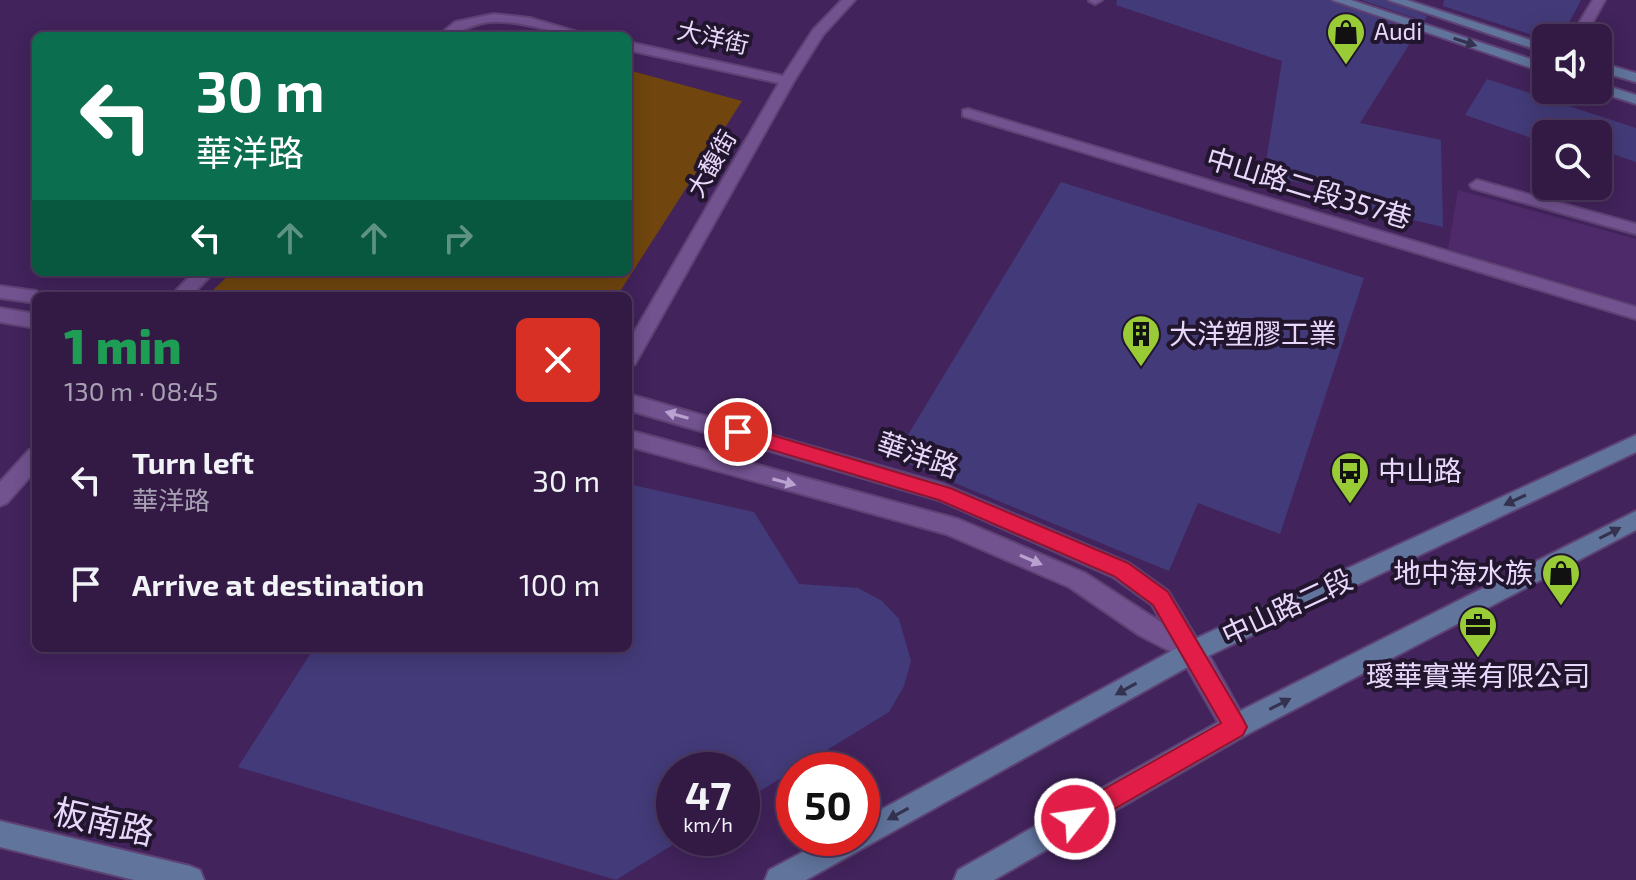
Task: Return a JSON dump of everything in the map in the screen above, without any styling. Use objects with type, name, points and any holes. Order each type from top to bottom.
[{"type":"main road","points":[[1338,0],[1532,64]]},
{"type":"main road","points":[[1394,0],[1532,44]]},
{"type":"main road","points":[[1612,70],[1636,78]]},
{"type":"main road","points":[[1612,92],[1636,100]]},
{"type":"main road","name":"中山路二段","points":[[880,824],[1194,651],[1636,443]]},
{"type":"main road","points":[[968,880],[1235,727],[1636,520]]},
{"type":"main road","name":"板南路","points":[[0,834],[190,880]]},
{"type":"main road","points":[[779,880],[822,856]]},
{"type":"street","name":"大馥街","points":[[632,352],[787,81],[818,33],[849,0]]},
{"type":"street","points":[[1585,24],[1599,0]]},
{"type":"street","points":[[451,32],[468,20],[493,16],[566,32]]},
{"type":"street","name":"大洋街","points":[[632,47],[787,81]]},
{"type":"street","points":[[184,292],[201,276]]},
{"type":"street","points":[[0,292],[32,296]]},
{"type":"street","points":[[0,315],[32,320]]},
{"type":"street","name":"華洋路","points":[[632,403],[943,493],[1121,570],[1160,598],[1194,651],[1235,727]]},
{"type":"street","name":"華洋路","points":[[632,439],[950,526],[1077,580],[1147,627],[1194,651]]},
{"type":"street","points":[[0,497],[32,461]]},
{"type":"lane","name":"中山路二段357巷","points":[[968,113],[1636,313]]},
{"type":"lane","points":[[1477,185],[1636,229]]},
{"type":"shaded area","points":[[632,71],[742,101],[632,273]]},
{"type":"shaded area","points":[[1458,190],[1636,239],[1636,305],[1448,249]]},
{"type":"shaded area","points":[[228,276],[630,276],[620,292],[211,292]]},
{"type":"building","points":[[1117,0],[1329,0],[1417,32],[1360,123],[1441,140],[1443,227],[1361,208],[1362,196],[1264,175],[1282,61],[1116,5]]},
{"type":"building","points":[[1361,0],[1385,0],[1427,16],[1424,21]]},
{"type":"building","points":[[1444,0],[1581,0],[1568,24],[1532,24],[1532,35],[1443,6]]},
{"type":"building","points":[[1487,79],[1532,94],[1532,104],[1563,104],[1612,120],[1532,120],[1532,138],[1465,115]]},
{"type":"building","points":[[1612,120],[1636,128],[1636,162],[1612,154]]},
{"type":"building","name":"大洋塑膠工業","points":[[1061,182],[1364,278],[1280,534],[1198,503],[1169,571],[894,458]]},
{"type":"building","points":[[632,485],[754,512],[799,584],[858,588],[882,601],[899,619],[911,661],[904,686],[889,712],[824,752],[776,752],[776,781],[760,791],[760,752],[656,752],[656,855],[616,880],[238,767],[311,652],[632,652]]},
{"type":"place","name":"Audi","points":[[1346,66]]},
{"type":"place","name":"大洋塑膠工業","points":[[1141,368]]},
{"type":"place","name":"中山路","points":[[1350,505]]},
{"type":"place","name":"地中海水族","points":[[1561,607]]},
{"type":"place","name":"璦華實業有限公司","points":[[1478,659]]},
{"type":"route","points":[[738,432],[943,493],[1121,570],[1160,598],[1194,651],[1235,727],[1075,819]]}]
